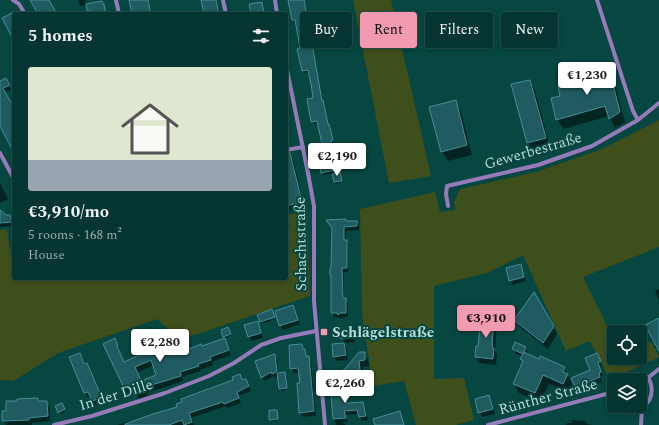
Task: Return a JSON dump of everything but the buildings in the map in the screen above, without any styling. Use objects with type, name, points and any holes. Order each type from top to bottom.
[{"type":"street","points":[[13,0],[19,4],[24,12]]},
{"type":"street","points":[[116,0],[119,12]]},
{"type":"street","points":[[223,0],[226,12]]},
{"type":"street","points":[[275,0],[277,12]]},
{"type":"street","points":[[597,0],[633,111],[638,120]]},
{"type":"street","name":"Schachtstraße","points":[[288,75],[314,206],[314,301],[325,425]]},
{"type":"street","name":"Gewerbestraße","points":[[448,206],[446,194],[447,186],[538,165],[592,146],[638,120],[659,103]]},
{"type":"street","points":[[288,150],[303,147]]},
{"type":"street","points":[[0,154],[12,175]]},
{"type":"street","name":"In der Dille","points":[[54,425],[106,412],[165,393],[209,376],[234,363],[261,345],[281,338],[316,331]]},
{"type":"street","points":[[656,386],[654,381],[649,377],[659,369]]},
{"type":"street","name":"Rünther Straße","points":[[488,425],[607,394]]},
{"type":"street","points":[[647,405],[650,404],[656,397]]},
{"type":"street","points":[[641,413],[641,425]]},
{"type":"green space","points":[[353,0],[391,0],[394,12],[360,12],[360,36]]},
{"type":"green space","points":[[362,48],[402,48],[431,176],[389,183]]},
{"type":"green space","points":[[659,120],[659,247],[583,277],[607,326],[607,365],[642,365],[625,373],[607,374],[590,341],[566,351],[523,255],[487,273],[434,286],[434,379],[464,378],[474,420],[455,425],[416,425],[404,381],[373,386],[362,314],[360,209],[435,192],[440,212],[455,210],[454,202],[460,189],[536,172],[602,149]]},
{"type":"green space","points":[[307,208],[310,296],[180,340],[157,319],[58,353],[13,381],[0,380],[0,230],[7,229],[12,261],[12,280],[288,280],[288,215]]},
{"type":"green space","points":[[647,342],[652,343],[659,357],[647,363]]},
{"type":"place","name":"Schlägelstraße","points":[[324,332]]}]
